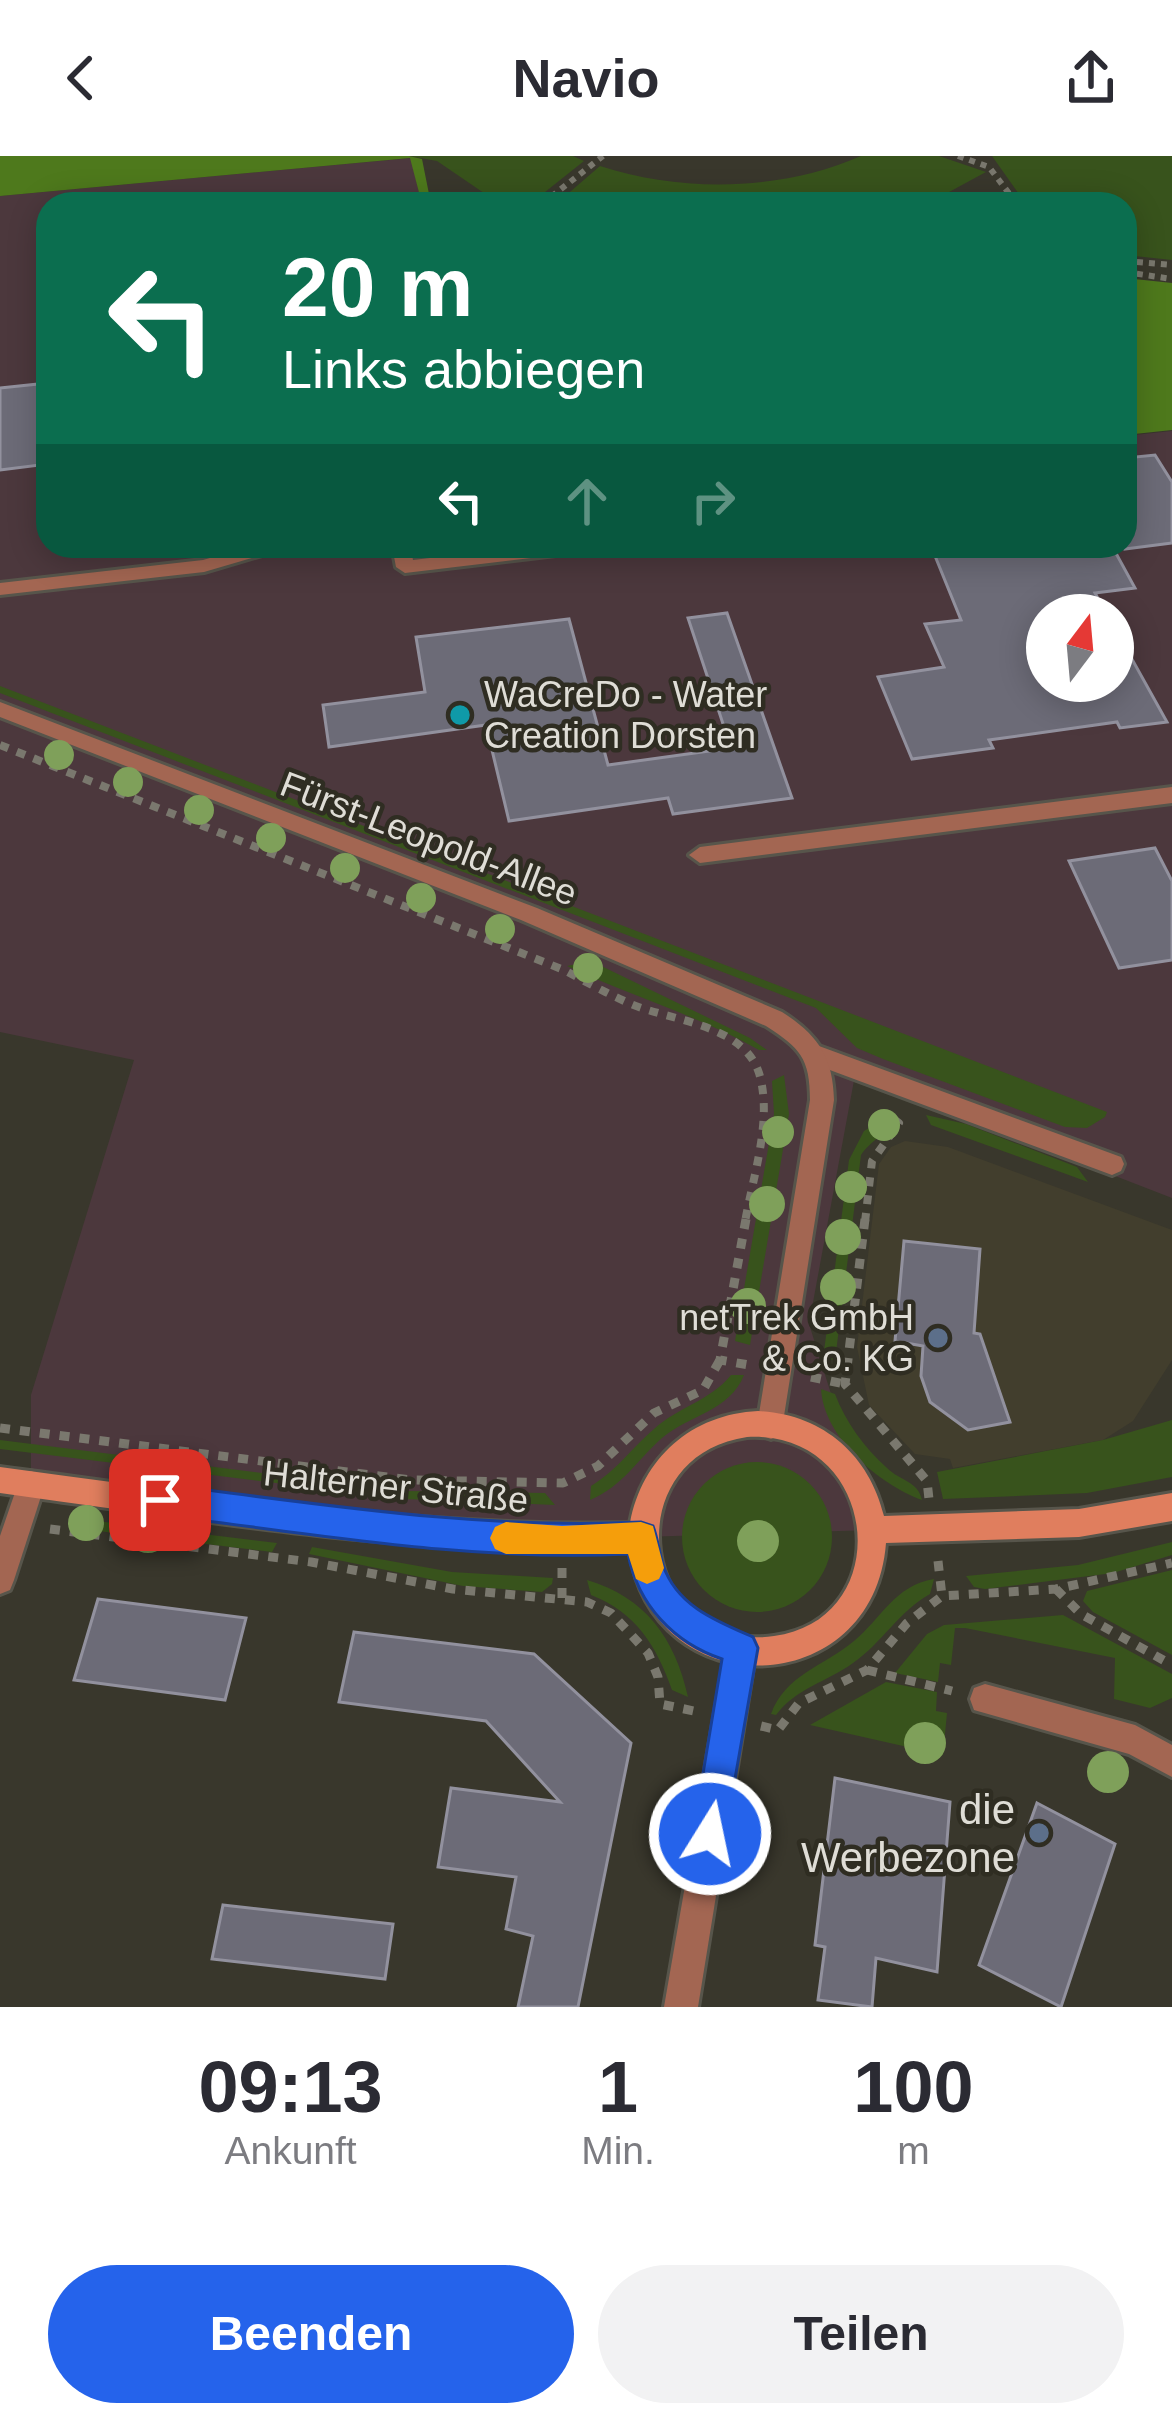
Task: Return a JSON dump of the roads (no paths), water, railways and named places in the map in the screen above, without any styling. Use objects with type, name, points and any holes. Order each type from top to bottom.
[{"type":"main road","points":[[749,1424],[808,1438],[840,1461],[863,1492],[874,1530],[874,1559],[866,1587],[851,1611],[829,1632],[802,1645],[772,1651],[710,1638],[672,1608],[647,1568],[641,1538],[648,1494],[671,1457],[706,1433],[749,1424]]},
{"type":"main road","name":"Halterner Straße","points":[[0,1480],[420,1532],[562,1541],[641,1538]]},
{"type":"main road","points":[[874,1530],[1079,1522],[1172,1507]]},
{"type":"street","points":[[0,589],[204,566],[231,558]]},
{"type":"street","points":[[403,558],[405,567],[480,558]]},
{"type":"street","name":"Fürst-Leopold-Allee","points":[[0,710],[529,914],[774,1019],[800,1035],[819,1057],[1112,1164]]},
{"type":"street","points":[[700,855],[1172,795]]},
{"type":"street","points":[[772,1426],[820,1117],[819,1057]]},
{"type":"street","points":[[0,1580],[31,1484]]},
{"type":"street","points":[[681,2007],[741,1648]]},
{"type":"street","points":[[986,1699],[1135,1740],[1172,1762]]},
{"type":"place","name":"WaCreDo - Water Creation Dorsten","points":[[460,715]]},
{"type":"place","name":"netTrek GmbH & Co. KG","points":[[938,1338]]},
{"type":"place","name":"die Werbezone","points":[[1039,1833]]}]
